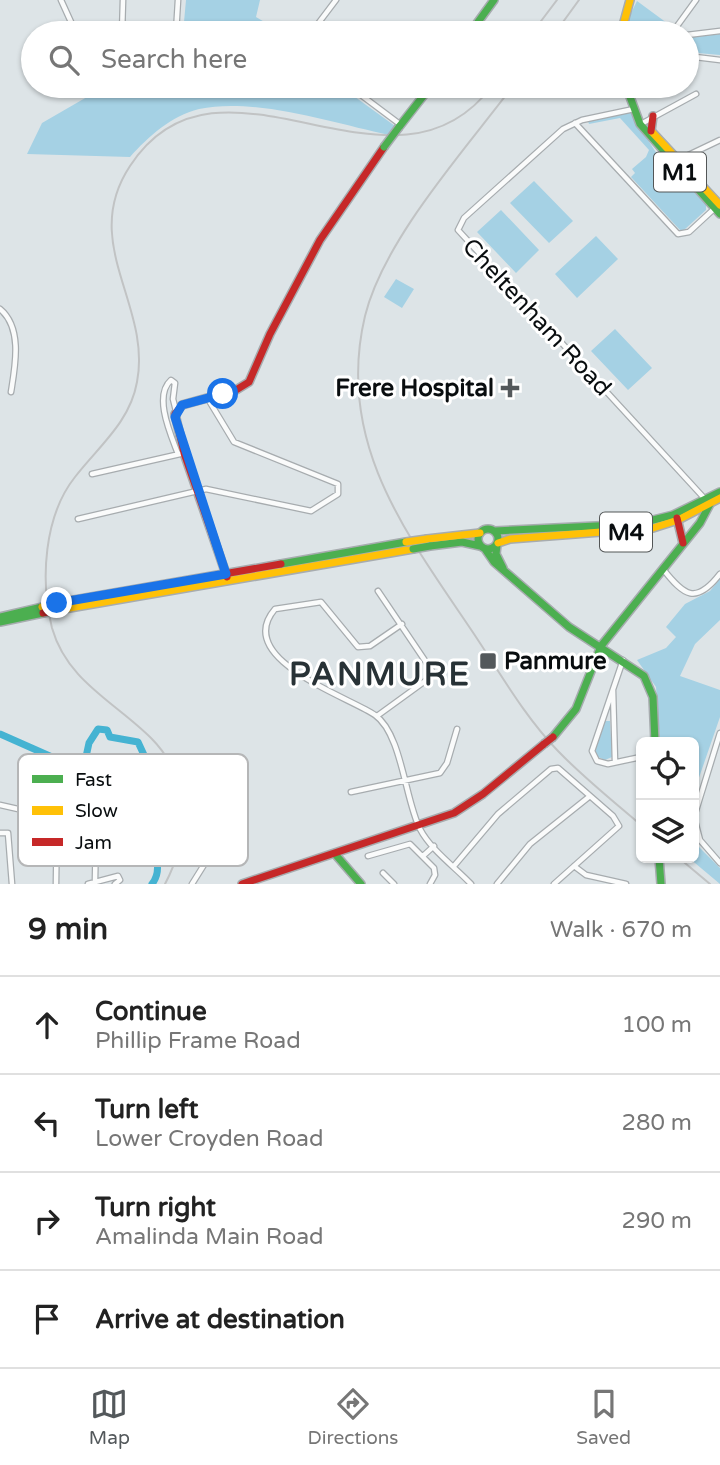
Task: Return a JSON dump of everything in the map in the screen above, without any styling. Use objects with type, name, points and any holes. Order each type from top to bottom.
[{"type":"street","points":[[61,0],[71,21]]},
{"type":"street","points":[[122,21],[123,0]]},
{"type":"street","points":[[176,21],[177,0]]},
{"type":"street","points":[[320,21],[336,0]]},
{"type":"street","points":[[479,21],[494,0]]},
{"type":"street","points":[[624,21],[630,0]]},
{"type":"street","points":[[681,21],[696,0]]},
{"type":"street","points":[[699,34],[720,31]]},
{"type":"street","points":[[699,57],[720,60]]},
{"type":"street","points":[[364,98],[400,126]]},
{"type":"street","points":[[164,409],[176,409],[236,390],[254,376],[270,334],[320,240],[384,147],[422,98]]},
{"type":"street","name":"M1","points":[[630,98],[641,122],[718,209]]},
{"type":"street","points":[[641,122],[688,98]]},
{"type":"street","name":"Cheltenham Road","points":[[634,109],[575,123],[556,134],[464,218],[458,226],[458,234],[708,501]]},
{"type":"street","points":[[651,131],[653,116]]},
{"type":"street","name":"M1","points":[[641,122],[675,162]]},
{"type":"street","points":[[575,123],[678,234],[689,232],[718,209]]},
{"type":"street","points":[[675,162],[720,140]]},
{"type":"street","points":[[0,309],[8,317],[15,344],[11,392]]},
{"type":"street","points":[[181,454],[175,422],[174,383],[171,380],[166,387],[164,409],[181,454],[197,491],[227,577]]},
{"type":"street","points":[[78,519],[210,489],[311,511],[325,505],[341,488],[333,482],[234,442],[208,399]]},
{"type":"street","points":[[92,474],[181,454]]},
{"type":"street","name":"M4","points":[[0,617],[406,542],[462,542],[483,548],[510,539],[635,531],[677,517],[720,492]]},
{"type":"street","name":"M4","points":[[708,501],[720,498]]},
{"type":"street","points":[[244,884],[419,826],[467,806],[553,737],[576,709],[601,646],[706,516],[708,501]]},
{"type":"street","points":[[677,517],[683,543]]},
{"type":"street","name":"M4","points":[[227,577],[413,549],[489,529],[495,531],[629,525],[677,517]]},
{"type":"street","points":[[495,531],[497,558],[507,572]]},
{"type":"street","points":[[480,533],[478,538],[490,559],[566,624],[645,676],[651,686],[655,737]]},
{"type":"street","points":[[663,569],[680,590],[689,594],[707,589],[720,574]]},
{"type":"street","points":[[377,716],[432,674],[430,665],[378,591]]},
{"type":"street","points":[[402,624],[370,646],[362,648],[350,640],[321,602],[282,606],[275,609],[269,619],[268,641],[286,666],[377,716],[391,739],[419,826],[468,883]]},
{"type":"street","name":"M4","points":[[0,622],[43,610]]},
{"type":"street","points":[[623,660],[592,751],[601,763],[636,758]]},
{"type":"street","points":[[612,688],[615,762]]},
{"type":"street","points":[[351,792],[442,771],[457,729]]},
{"type":"street","points":[[720,733],[694,817],[699,840],[720,863]]},
{"type":"street","points":[[454,866],[498,814],[551,769],[564,771],[618,821],[619,826],[614,834],[554,884]]},
{"type":"street","points":[[497,884],[530,844],[590,796]]},
{"type":"street","points":[[0,805],[18,809]]},
{"type":"street","points":[[0,834],[8,833],[12,884]]},
{"type":"street","points":[[368,856],[408,843],[435,870],[429,884]]},
{"type":"street","points":[[423,856],[434,846]]},
{"type":"street","points":[[335,854],[361,884]]},
{"type":"street","points":[[660,863],[661,884]]},
{"type":"street","points":[[56,866],[56,884]]},
{"type":"street","points":[[95,866],[95,881]]},
{"type":"street","points":[[192,884],[203,866]]},
{"type":"street","points":[[573,866],[586,875],[626,884]]},
{"type":"street","points":[[383,873],[394,884]]},
{"type":"street","points":[[586,875],[586,884]]},
{"type":"street","points":[[88,884],[118,876],[120,880],[115,884]]},
{"type":"shaded area","points":[[186,0],[260,0],[256,17],[263,21],[184,21]]},
{"type":"shaded area","points":[[637,1],[664,21],[628,21]]},
{"type":"shaded area","points":[[720,34],[720,55],[699,53],[699,37]]},
{"type":"shaded area","points":[[85,98],[356,98],[395,126],[389,135],[294,113],[244,106],[221,106],[199,109],[179,116],[153,134],[130,157],[27,154],[42,123]]},
{"type":"shaded area","points":[[630,112],[657,154],[706,204],[706,210],[684,230],[680,230],[631,177],[635,173],[632,169],[646,157],[649,150],[620,118],[589,124],[588,121]]},
{"type":"shaded area","points":[[534,181],[573,221],[549,243],[510,203]]},
{"type":"shaded area","points":[[501,210],[539,250],[516,273],[477,232]]},
{"type":"shaded area","points":[[596,236],[618,259],[577,298],[555,274]]},
{"type":"shaded area","points":[[396,279],[414,289],[402,308],[384,297]]},
{"type":"shaded area","points":[[615,329],[652,368],[628,390],[591,351]]},
{"type":"shaded area","points":[[720,579],[720,620],[695,644],[680,676],[720,690],[720,717],[699,778],[699,737],[660,737],[656,687],[637,660],[666,648],[676,637],[666,627],[685,604],[710,591]]},
{"type":"shaded area","points":[[603,721],[610,721],[612,757],[605,760],[598,757],[594,749]]},
{"type":"shaded area","points":[[699,847],[720,868],[720,884],[695,863],[699,863]]},
{"type":"waterway","points":[[87,754],[89,743],[98,729],[107,730],[110,737],[138,742],[144,754]]},
{"type":"waterway","points":[[0,734],[45,754]]},
{"type":"waterway","points":[[152,884],[158,866]]},
{"type":"railway","points":[[541,21],[557,0]]},
{"type":"railway","points":[[564,21],[579,0]]},
{"type":"railway","points":[[164,754],[137,725],[80,677],[69,662],[52,628],[46,590],[47,549],[57,510],[75,477],[121,421],[137,382],[139,354],[135,327],[114,248],[112,221],[116,194],[130,166],[168,128],[211,113],[258,114],[358,133],[406,135],[451,122],[478,98]]},
{"type":"railway","points":[[504,98],[428,196],[389,257],[365,316],[358,362],[360,405],[368,445],[382,484],[401,521],[512,693],[558,751],[636,821]]},
{"type":"railway","points":[[685,863],[710,884]]},
{"type":"railway","points":[[165,884],[173,866]]},
{"type":"traffic: fast","points":[[479,21],[494,0]]},
{"type":"traffic: fast","points":[[399,127],[422,98]]},
{"type":"traffic: fast","points":[[630,98],[640,124],[720,214]]},
{"type":"traffic: fast","points":[[384,147],[399,127]]},
{"type":"traffic: fast","points":[[495,531],[637,524],[673,515],[720,492]]},
{"type":"traffic: fast","points":[[553,737],[576,709],[601,646],[700,523],[710,504]]},
{"type":"traffic: fast","points":[[484,529],[492,529],[498,539],[492,549],[484,549],[478,543],[478,535],[484,529]]},
{"type":"traffic: fast","points":[[281,564],[406,542]]},
{"type":"traffic: fast","points":[[430,546],[462,542],[480,546]]},
{"type":"traffic: fast","points":[[497,545],[496,554],[503,568]]},
{"type":"traffic: fast","points":[[413,549],[430,546]]},
{"type":"traffic: fast","points":[[485,549],[494,562],[569,627],[644,676],[653,697],[655,737]]},
{"type":"traffic: fast","points":[[0,617],[42,607]]},
{"type":"traffic: fast","points":[[0,622],[43,613]]},
{"type":"traffic: fast","points":[[335,854],[361,884]]},
{"type":"traffic: fast","points":[[659,863],[661,884]]},
{"type":"traffic: slow","points":[[624,21],[630,0]]},
{"type":"traffic: slow","points":[[652,132],[720,205]]},
{"type":"traffic: slow","points":[[498,543],[510,539],[653,528],[678,520],[720,498]]},
{"type":"traffic: slow","points":[[427,539],[480,533]]},
{"type":"traffic: slow","points":[[406,542],[427,539]]},
{"type":"traffic: slow","points":[[58,610],[413,549]]},
{"type":"traffic: slow","points":[[42,607],[57,603]]},
{"type":"traffic: jam","points":[[651,131],[653,116]]},
{"type":"traffic: jam","points":[[227,577],[184,453],[175,414],[182,405],[236,390],[249,382],[270,334],[320,240],[384,147]]},
{"type":"traffic: jam","points":[[677,518],[683,543]]},
{"type":"traffic: jam","points":[[57,603],[281,564]]},
{"type":"traffic: jam","points":[[43,613],[58,610]]},
{"type":"traffic: jam","points":[[544,744],[553,737]]},
{"type":"traffic: jam","points":[[242,884],[454,813],[483,794],[544,744]]},
{"type":"place","name":"Frere Hospital","points":[[510,388]]},
{"type":"place","name":"Panmure","points":[[488,661]]},
{"type":"district","name":"PANMURE","points":[[380,674]]},
{"type":"route","points":[[57,603],[226,574],[184,453],[175,417],[182,405],[223,394]]}]
